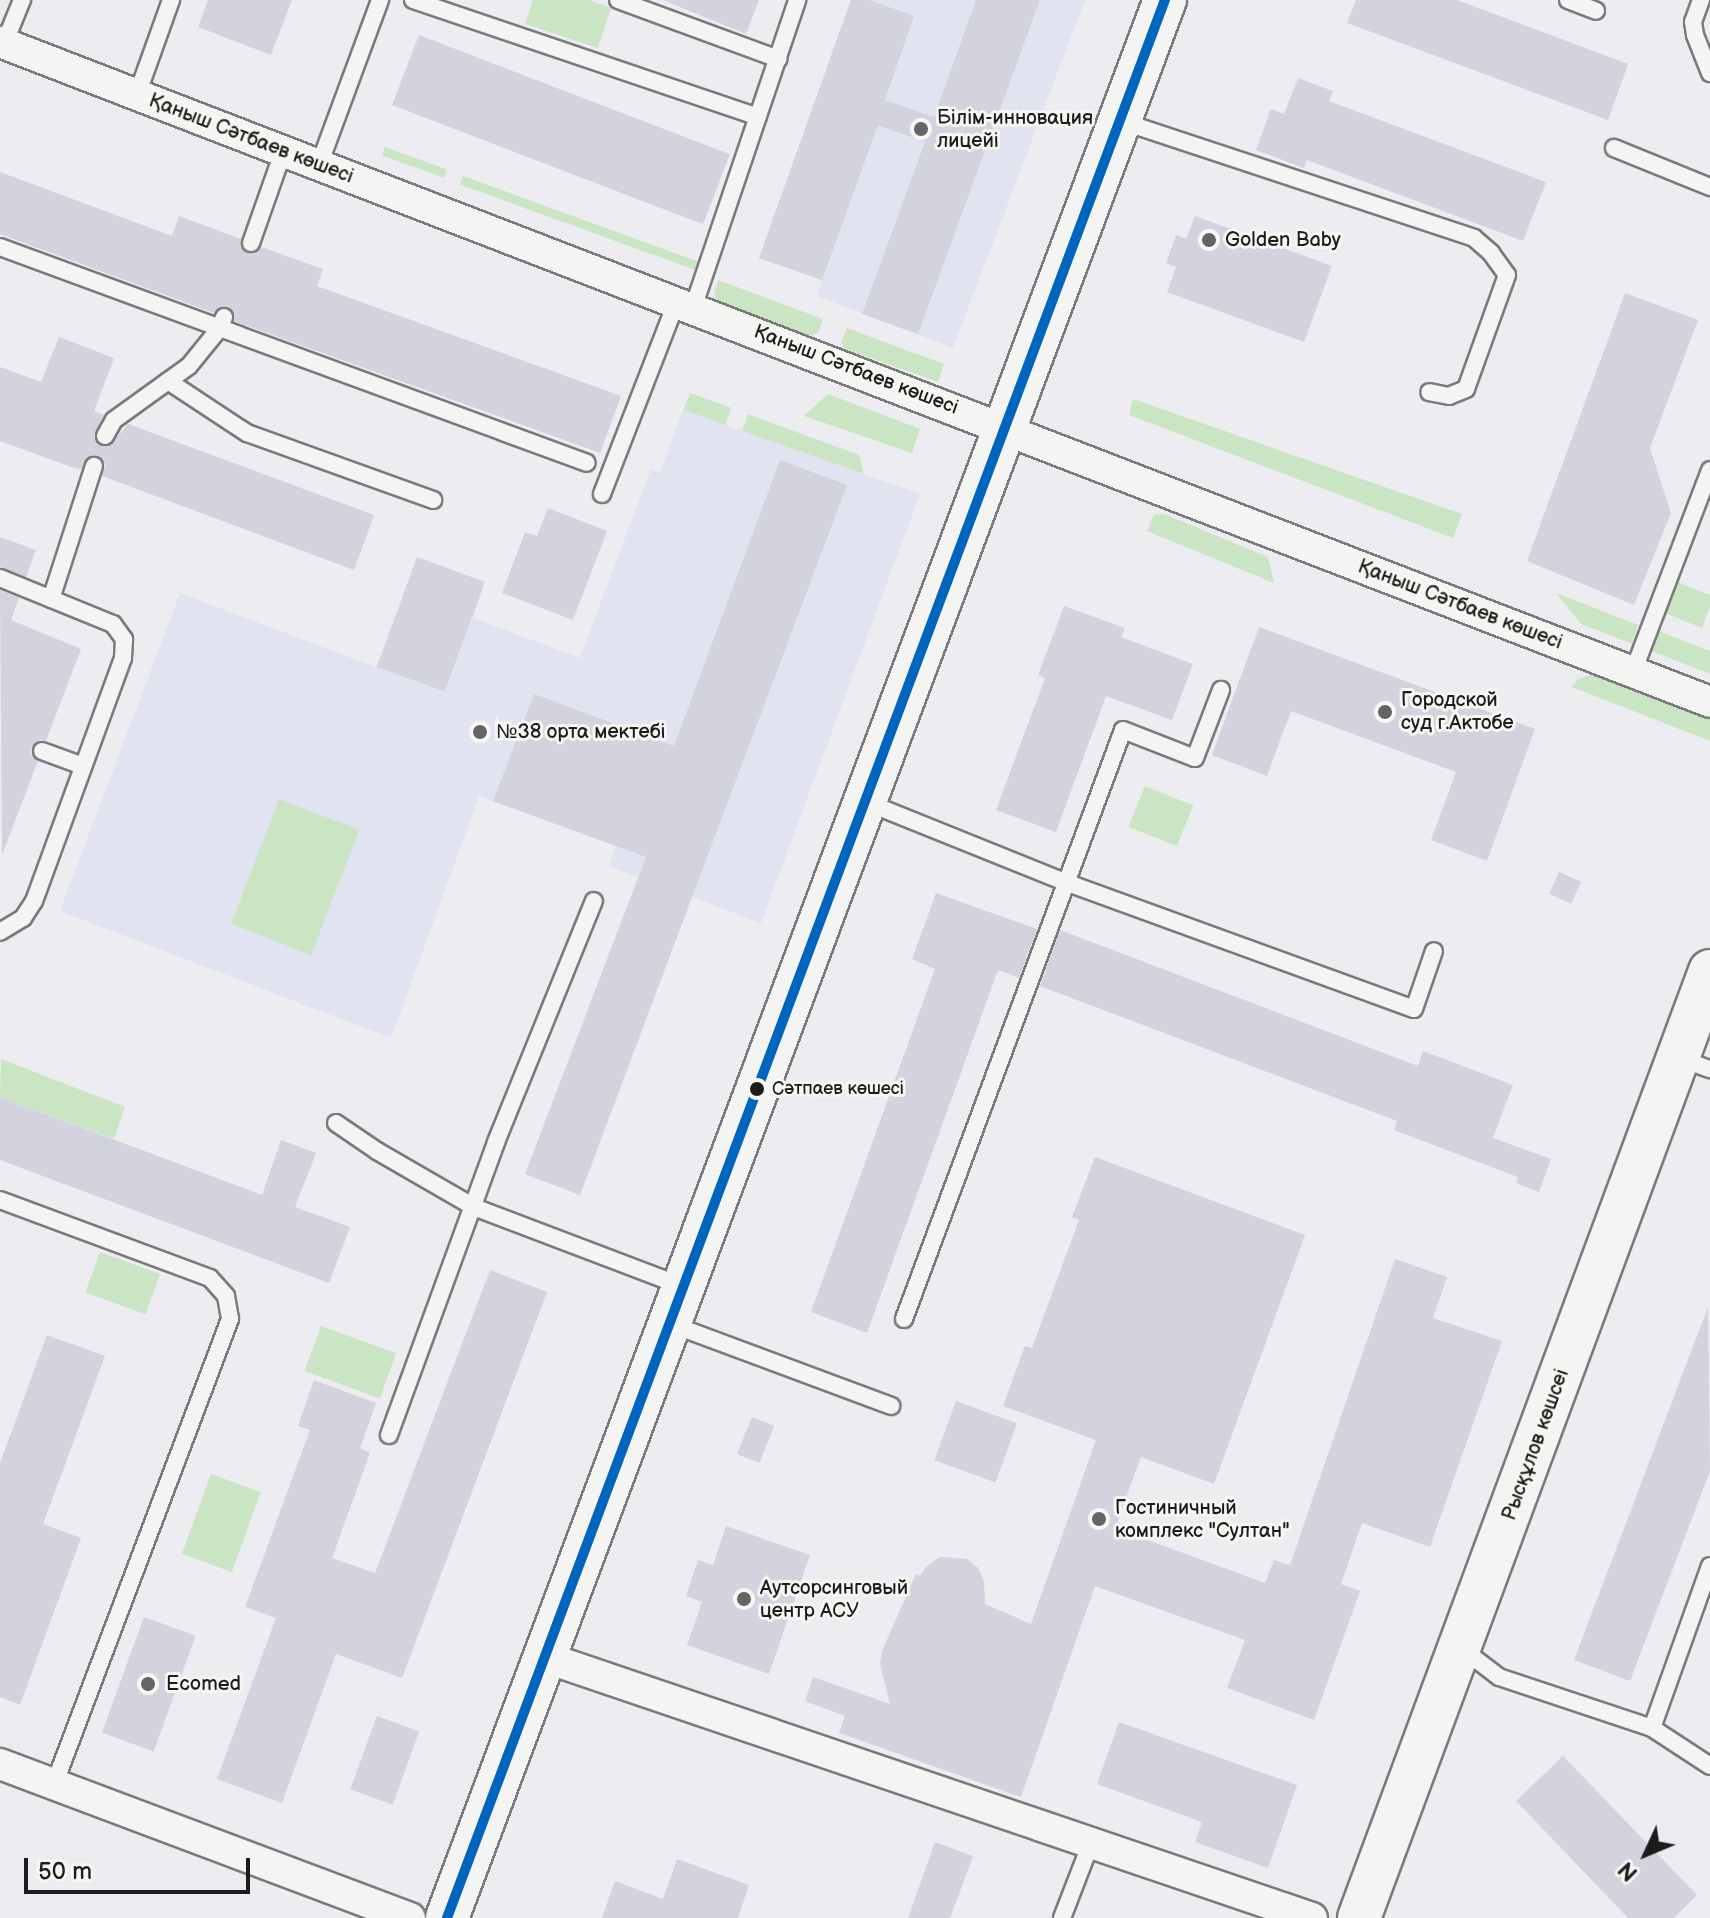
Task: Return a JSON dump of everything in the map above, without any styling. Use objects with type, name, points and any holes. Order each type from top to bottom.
[{"type":"street","points":[[447,1918],[1165,0]]},
{"type":"street","name":"Қаныш Сәтбаев көшесі","points":[[2,43],[1005,427],[1710,702]]},
{"type":"street","name":"Рысқұлов көшсеі","points":[[1359,1918],[1461,1648],[1694,1064],[1710,971]]},
{"type":"street","points":[[544,1657],[1312,1918]]},
{"type":"street","points":[[0,1764],[410,1918]]},
{"type":"lane","points":[[2,43],[22,0]]},
{"type":"lane","points":[[137,95],[171,0]]},
{"type":"lane","points":[[319,165],[380,0]]},
{"type":"lane","points":[[413,0],[758,117]]},
{"type":"lane","points":[[618,0],[778,59]]},
{"type":"lane","points":[[602,494],[685,305],[758,117],[797,0]]},
{"type":"lane","points":[[1568,0],[1596,11]]},
{"type":"lane","points":[[1701,0],[1693,22],[1710,73]]},
{"type":"lane","points":[[1120,120],[1474,238],[1491,253],[1507,275],[1466,389],[1449,396],[1429,392]]},
{"type":"lane","points":[[1614,148],[1710,187]]},
{"type":"lane","points":[[251,243],[283,152]]},
{"type":"lane","points":[[0,247],[222,323],[587,463]]},
{"type":"lane","points":[[105,436],[114,420],[189,366],[222,323]]},
{"type":"lane","points":[[168,381],[247,433],[433,500]]},
{"type":"lane","points":[[51,599],[94,466]]},
{"type":"lane","points":[[1633,672],[1710,470]]},
{"type":"lane","points":[[0,578],[113,624],[124,639],[123,658],[34,901],[23,918],[0,932]]},
{"type":"lane","points":[[904,1319],[1123,730],[1195,758],[1221,690]]},
{"type":"lane","points":[[42,751],[83,766]]},
{"type":"lane","points":[[865,801],[1065,882],[1414,1009],[1434,951]]},
{"type":"lane","points":[[389,1435],[594,901]]},
{"type":"lane","points":[[336,1123],[381,1154],[474,1207],[891,1406]]},
{"type":"lane","points":[[0,1200],[210,1278],[226,1296],[230,1319],[54,1784]]},
{"type":"lane","points":[[1652,1728],[1710,1566]]},
{"type":"lane","points":[[1461,1648],[1499,1677],[1652,1728],[1710,1766]]},
{"type":"lane","points":[[1062,1918],[1091,1843]]},
{"type":"shaded area","name":"Білім-инновация лицейі","points":[[851,0],[1085,0],[953,348],[817,296],[822,280],[759,258]]},
{"type":"shaded area","name":"№38 орта мектебі","points":[[683,410],[920,494],[761,923],[609,866],[616,846],[479,796],[391,1038],[60,911],[180,593],[376,667],[417,557],[485,582],[473,618],[580,658],[651,469],[660,472]]},
{"type":"green space","points":[[533,0],[589,0],[611,8],[598,48],[525,24]]},
{"type":"green space","points":[[385,147],[447,170],[444,178],[382,155]]},
{"type":"green space","points":[[463,176],[699,262],[696,270],[460,184]]},
{"type":"green space","points":[[718,280],[823,319],[818,333],[806,336],[718,303],[714,292]]},
{"type":"green space","points":[[847,328],[944,364],[938,382],[845,349],[841,342]]},
{"type":"green space","points":[[690,393],[731,408],[725,425],[684,410]]},
{"type":"green space","points":[[828,394],[920,429],[912,453],[804,416]]},
{"type":"green space","points":[[1133,399],[1462,514],[1453,538],[1129,415]]},
{"type":"green space","points":[[748,414],[859,455],[864,474],[742,431]]},
{"type":"green space","points":[[1164,514],[1268,557],[1274,583],[1147,531],[1154,515]]},
{"type":"green space","points":[[1677,582],[1710,595],[1710,607],[1702,628],[1665,613]]},
{"type":"green space","points":[[1556,593],[1638,625],[1632,644],[1581,624]]},
{"type":"green space","points":[[1656,630],[1710,651],[1710,674],[1649,650]]},
{"type":"green space","points":[[1596,673],[1710,717],[1710,741],[1572,687],[1578,679]]},
{"type":"green space","points":[[1145,786],[1193,805],[1177,846],[1129,827]]},
{"type":"green space","points":[[279,799],[359,830],[311,955],[231,924]]},
{"type":"green space","points":[[1,1059],[125,1107],[114,1139],[0,1097]]},
{"type":"green space","points":[[100,1252],[160,1274],[145,1314],[85,1292]]},
{"type":"green space","points":[[321,1326],[396,1353],[380,1398],[305,1371]]},
{"type":"green space","points":[[211,1474],[261,1492],[232,1572],[182,1554]]},
{"type":"building","points":[[208,0],[292,0],[271,55],[198,27]]},
{"type":"building","points":[[663,0],[759,0],[746,34]]},
{"type":"building","points":[[851,0],[869,0],[914,16],[885,100],[934,117],[976,0],[1040,0],[918,334],[862,314],[925,142],[878,125],[822,280],[759,258]]},
{"type":"building","points":[[1356,0],[1457,0],[1628,64],[1608,120],[1347,23]]},
{"type":"building","points":[[419,35],[730,154],[703,224],[392,105]]},
{"type":"building","points":[[1298,78],[1333,91],[1329,101],[1546,182],[1523,241],[1307,160],[1304,168],[1256,150],[1271,109],[1284,114]]},
{"type":"building","points":[[0,172],[172,236],[179,216],[241,239],[240,246],[247,253],[254,254],[261,247],[323,269],[317,286],[621,396],[600,453],[234,321],[233,311],[227,307],[218,308],[214,313],[0,234]]},
{"type":"building","points":[[1195,216],[1332,266],[1304,342],[1167,292],[1176,267],[1166,263],[1176,235],[1186,239]]},
{"type":"building","points":[[1625,293],[1698,320],[1650,448],[1671,513],[1634,605],[1527,561]]},
{"type":"building","points":[[59,337],[114,358],[94,411],[104,415],[94,435],[99,445],[111,445],[128,424],[374,515],[354,570],[102,476],[105,464],[98,456],[87,457],[82,469],[74,468],[0,441],[0,367],[41,382]]},
{"type":"building","points":[[780,460],[847,485],[580,1195],[525,1174],[646,857],[493,801],[534,694],[674,746]]},
{"type":"building","points":[[548,508],[607,531],[573,620],[502,593],[525,532],[537,536]]},
{"type":"building","points":[[0,537],[36,550],[26,577],[0,567]]},
{"type":"building","points":[[417,557],[485,582],[445,692],[377,667]]},
{"type":"building","points":[[0,590],[19,598],[11,620],[81,649],[46,741],[39,740],[32,747],[31,754],[38,761],[2,855]]},
{"type":"building","points":[[1064,606],[1125,628],[1121,637],[1193,664],[1172,720],[1106,696],[1056,832],[996,810],[1045,678],[1038,675]]},
{"type":"building","points":[[1259,627],[1535,729],[1487,861],[1431,840],[1456,772],[1291,711],[1267,776],[1212,755]]},
{"type":"building","points":[[1559,872],[1581,882],[1571,904],[1549,894]]},
{"type":"building","points":[[936,893],[1037,929],[1019,978],[998,970],[867,1333],[811,1312],[935,969],[912,959]]},
{"type":"building","points":[[1060,930],[1418,1066],[1423,1051],[1513,1085],[1493,1138],[1551,1159],[1539,1192],[1516,1183],[1518,1177],[1394,1130],[1397,1121],[1040,986]]},
{"type":"building","points":[[0,1097],[262,1195],[281,1140],[316,1153],[295,1207],[350,1227],[329,1283],[0,1160]]},
{"type":"building","points":[[1095,1157],[1305,1235],[1214,1484],[1141,1457],[1115,1528],[1265,1583],[1274,1560],[1290,1565],[1395,1259],[1447,1277],[1433,1318],[1502,1341],[1430,1547],[1362,1523],[1341,1584],[1360,1591],[1314,1720],[1227,1688],[1245,1640],[1095,1586],[1021,1797],[839,1733],[845,1716],[805,1701],[813,1677],[890,1704],[880,1664],[882,1651],[916,1574],[920,1576],[928,1565],[940,1557],[967,1559],[978,1568],[984,1581],[985,1604],[1031,1624],[1096,1440],[1003,1406],[1025,1346],[1032,1348],[1079,1220],[1072,1217]]},
{"type":"building","points":[[490,1270],[547,1292],[402,1678],[336,1654],[282,1803],[217,1779],[276,1618],[245,1607],[310,1430],[298,1426],[314,1380],[376,1403],[360,1448],[370,1453],[332,1558],[375,1573]]},
{"type":"building","points":[[1708,1307],[1710,1471],[1630,1681],[1574,1660]]},
{"type":"building","points":[[47,1335],[105,1356],[43,1524],[81,1538],[20,1705],[0,1697],[0,1463]]},
{"type":"building","points":[[956,1401],[1017,1423],[996,1482],[934,1460]]},
{"type":"building","points":[[752,1417],[774,1426],[759,1463],[737,1454]]},
{"type":"building","name":"Аутсорсинговый центр АСУ","points":[[726,1526],[810,1555],[769,1674],[687,1645],[702,1602],[686,1596],[698,1560],[713,1565]]},
{"type":"building","name":"Ecomed","points":[[144,1617],[196,1636],[154,1751],[102,1733]]},
{"type":"building","points":[[377,1716],[419,1731],[393,1805],[350,1789]]},
{"type":"building","points":[[1119,1722],[1297,1785],[1268,1868],[1195,1842],[1202,1822],[1097,1784]]},
{"type":"building","points":[[1563,1756],[1697,1895],[1674,1918],[1628,1918],[1516,1801]]},
{"type":"building","points":[[935,1842],[973,1856],[950,1918],[908,1918]]},
{"type":"building","points":[[677,1859],[749,1885],[738,1918],[602,1918],[615,1881],[663,1899]]},
{"type":"transit line","points":[[447,1918],[1165,0]]},
{"type":"place","name":"Білім-инновация лицейі","points":[[921,129]]},
{"type":"place","name":"Golden Baby","points":[[1209,240]]},
{"type":"place","name":"Городской суд г.Актобе","points":[[1385,712]]},
{"type":"place","name":"№38 орта мектебі","points":[[480,732]]},
{"type":"place","name":"Сәтпаев көшесі","points":[[757,1089]]},
{"type":"place","name":"Гостиничный комплекс \"Султан\"","points":[[1099,1519]]},
{"type":"place","name":"Аутсорсинговый центр АСУ","points":[[744,1599]]},
{"type":"place","name":"Ecomed","points":[[148,1684]]}]
